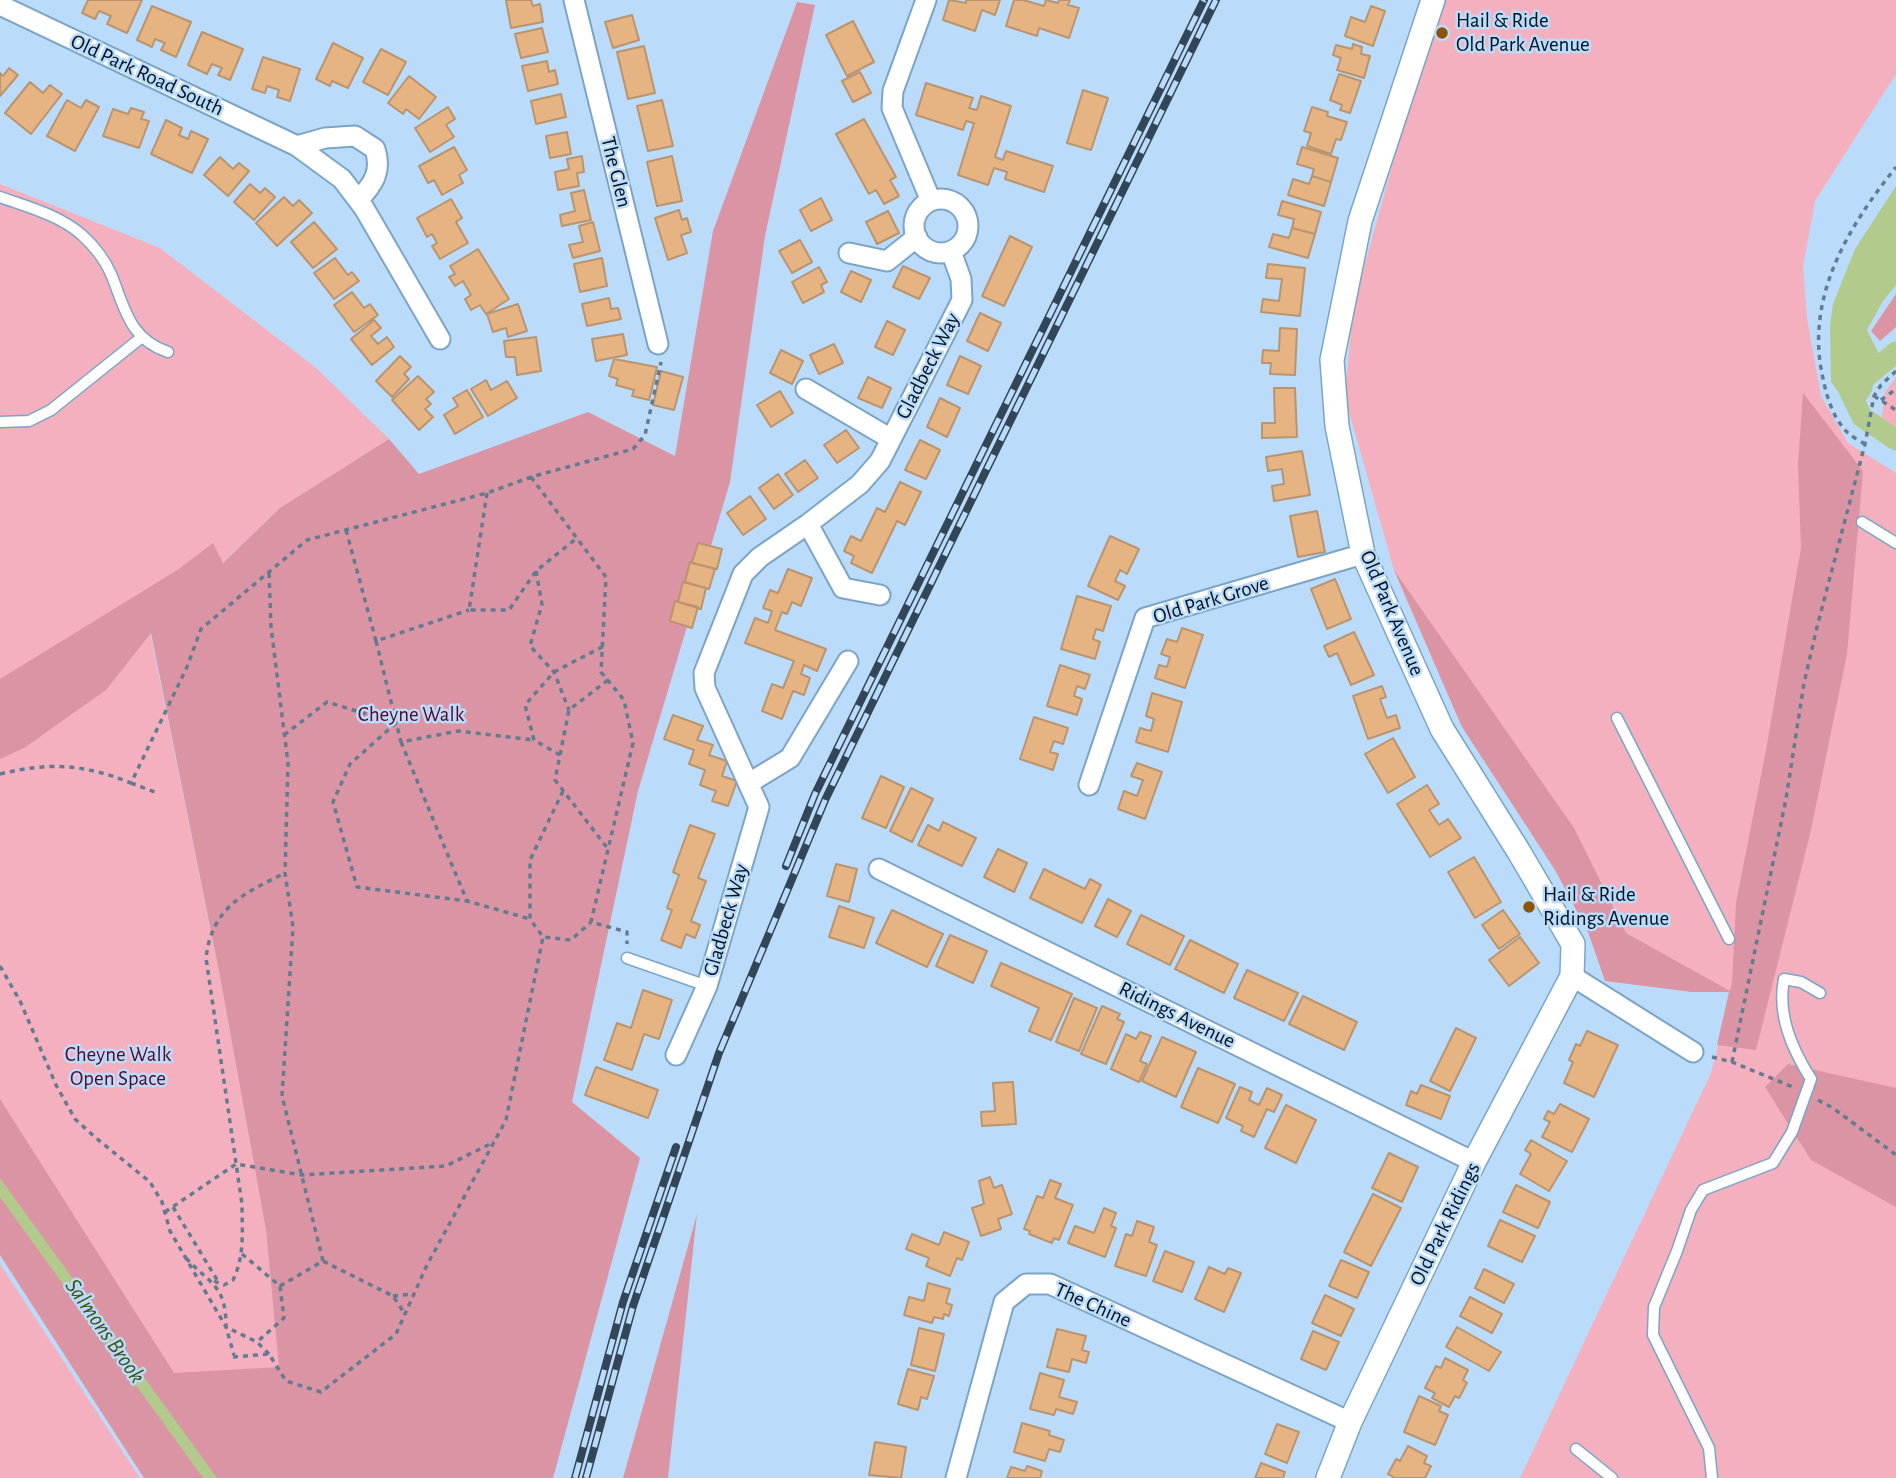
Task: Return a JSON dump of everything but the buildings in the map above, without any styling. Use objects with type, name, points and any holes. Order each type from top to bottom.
[{"type":"street","name":"Old Park Road South","points":[[0,0],[4,7],[298,146],[342,179],[358,200],[440,340]]},
{"type":"street","name":"The Glen","points":[[575,0],[659,344]]},
{"type":"street","points":[[926,0],[893,91],[892,108],[931,201]]},
{"type":"street","name":"Old Park Avenue","points":[[1433,0],[1360,221],[1332,360],[1337,426],[1363,554],[1442,729],[1573,944],[1572,976]]},
{"type":"street","points":[[298,146],[325,138],[355,136],[375,149],[380,163],[373,185],[358,200]]},
{"type":"street","points":[[940,199],[955,202],[962,208],[968,228],[965,239],[951,251],[932,251],[923,246],[917,237],[914,228],[916,217],[920,209],[931,201],[940,199]]},
{"type":"street","points":[[849,253],[887,261],[917,237]]},
{"type":"street","name":"Gladbeck Way","points":[[676,1055],[707,986],[759,807],[705,688],[704,673],[743,574],[760,557],[860,484],[880,461],[962,300],[961,279],[951,251]]},
{"type":"street","name":"Gladbeck Way","points":[[806,389],[891,439]]},
{"type":"street","points":[[808,524],[843,588],[880,595]]},
{"type":"street","name":"Old Park Grove","points":[[1089,785],[1145,618],[1363,554]]},
{"type":"street","points":[[749,782],[790,758],[848,661]]},
{"type":"street","name":"Ridings Avenue","points":[[879,869],[1474,1162]]},
{"type":"street","points":[[1572,976],[1693,1052]]},
{"type":"street","name":"Old Park Ridings","points":[[1328,1478],[1350,1422],[1474,1162],[1572,976]]},
{"type":"street","name":"The Chine","points":[[956,1478],[1004,1302],[1026,1284],[1050,1284],[1350,1422]]},
{"type":"lane","points":[[0,197],[44,212],[82,235],[99,254],[128,318],[151,346],[168,352]]},
{"type":"lane","points":[[0,422],[29,421],[51,410],[142,337]]},
{"type":"lane","points":[[1862,522],[1896,543]]},
{"type":"lane","points":[[1617,718],[1729,939]]},
{"type":"lane","points":[[627,958],[707,986]]},
{"type":"lane","points":[[1712,1478],[1709,1448],[1653,1335],[1654,1307],[1691,1210],[1703,1190],[1773,1163],[1792,1132],[1811,1079],[1794,1053],[1785,1022],[1784,979],[1801,982],[1820,993]]},
{"type":"lane","points":[[1576,1449],[1612,1478]]},
{"type":"path","points":[[1865,444],[1847,432],[1827,399],[1819,362],[1818,329],[1822,298],[1831,269],[1849,234],[1896,167]]},
{"type":"path","points":[[131,783],[187,667],[201,629],[307,540],[487,493],[531,477],[633,449],[645,435],[661,359],[659,344]]},
{"type":"path","points":[[1732,1062],[1786,799],[1804,683],[1817,627],[1865,444],[1874,396],[1896,371]]},
{"type":"path","points":[[1880,401],[1896,389]]},
{"type":"path","points":[[1874,396],[1896,410]]},
{"type":"path","points":[[531,477],[606,577],[601,672],[624,699],[633,743],[591,922],[571,940],[543,937]]},
{"type":"path","points":[[469,610],[487,493]]},
{"type":"path","points":[[345,530],[401,742],[467,901]]},
{"type":"path","points":[[376,641],[469,610],[509,610],[536,571],[577,538]]},
{"type":"path","points":[[536,571],[542,604],[530,646],[554,672],[569,710],[555,780],[608,849]]},
{"type":"path","points":[[269,572],[271,627],[288,763],[285,873],[293,927],[282,1096],[323,1261],[393,1296],[405,1314]]},
{"type":"path","points":[[534,740],[525,705],[554,672],[604,646]]},
{"type":"path","points":[[569,710],[608,680]]},
{"type":"path","points":[[284,735],[327,702],[396,723]]},
{"type":"path","points":[[396,723],[350,764],[333,802],[357,887],[467,901],[530,919]]},
{"type":"path","points":[[401,742],[458,731],[534,740],[560,755]]},
{"type":"path","points":[[0,774],[53,765],[102,771],[155,792]]},
{"type":"path","points":[[0,967],[20,1001],[56,1085],[75,1119],[150,1182],[182,1254],[226,1327],[257,1342],[269,1354],[286,1381],[321,1392],[397,1334],[427,1265],[506,1120],[543,937],[530,919],[530,860],[563,791]]},
{"type":"path","points":[[182,1254],[198,1271],[224,1285],[233,1280],[242,1254],[242,1204],[207,970],[208,938],[214,925],[242,895],[285,873]]},
{"type":"path","points":[[591,922],[627,932]]},
{"type":"path","points":[[165,1212],[236,1164],[302,1175],[446,1166],[494,1142]]},
{"type":"path","points":[[173,1207],[219,1283]]},
{"type":"path","points":[[242,1254],[280,1286],[284,1318],[257,1342]]},
{"type":"path","points":[[280,1286],[323,1261]]},
{"type":"path","points":[[214,1281],[222,1296],[226,1327],[234,1356],[269,1354]]},
{"type":"path","points":[[393,1296],[414,1294]]},
{"type":"green space","points":[[1442,0],[1896,0],[1896,74],[1815,201],[1803,266],[1807,318],[1821,396],[1848,443],[1896,473],[1896,1478],[1520,1478],[1711,1073],[1732,993],[1626,933],[1462,727],[1394,570],[1345,398],[1353,307],[1424,51]]},
{"type":"green space","name":"Cheyne Walk","points":[[797,2],[815,5],[765,236],[730,482],[638,791],[572,1102],[640,1158],[553,1478],[144,1478],[0,1255],[0,1099],[174,1373],[279,1367],[266,1230],[219,971],[151,633],[106,690],[24,748],[0,759],[0,679],[179,569],[213,543],[223,563],[280,508],[389,439],[419,474],[588,412],[675,456],[713,231]]},
{"type":"green space","name":"Cheyne Walk Open Space","points":[[0,184],[160,248],[315,367],[389,439],[280,508],[150,632],[219,971],[266,1230],[290,1478],[144,1478],[0,1255]]},
{"type":"green space","points":[[1896,294],[1896,327],[1880,341],[1871,331]]},
{"type":"green space","points":[[1896,377],[1896,430],[1881,421],[1885,392]]},
{"type":"green space","points":[[1803,393],[1863,471],[1847,654],[1811,830],[1756,1050],[1717,1045],[1729,992],[1692,992],[1605,981],[1588,932],[1555,870],[1462,727],[1394,570],[1574,828],[1626,933],[1730,991],[1736,903],[1801,548],[1798,465]]},
{"type":"green space","points":[[1788,1064],[1896,1088],[1896,1207],[1811,1160],[1765,1087]]},
{"type":"green space","points":[[697,1214],[668,1478],[623,1478]]},
{"type":"green space","points":[[0,1264],[140,1478],[0,1478]]},
{"type":"water","points":[[1896,186],[1896,285],[1883,301],[1867,330],[1878,352],[1872,391],[1856,416],[1831,382],[1830,326],[1833,304],[1855,249]]},
{"type":"water","name":"Salmons Brook","points":[[0,1178],[217,1478],[203,1478],[0,1197]]},
{"type":"waterway","points":[[1854,387],[1896,352]]},
{"type":"waterway","points":[[1847,386],[1862,417],[1896,440]]},
{"type":"railway","points":[[786,866],[815,794],[1204,0]]},
{"type":"railway","points":[[586,1478],[633,1306],[719,1053],[826,798],[1216,0]]},
{"type":"railway","points":[[575,1478],[623,1302],[676,1147]]},
{"type":"place","name":"Hail & Ride Old Park Avenue","points":[[1442,33]]},
{"type":"place","name":"Hail & Ride Ridings Avenue","points":[[1529,907]]}]
